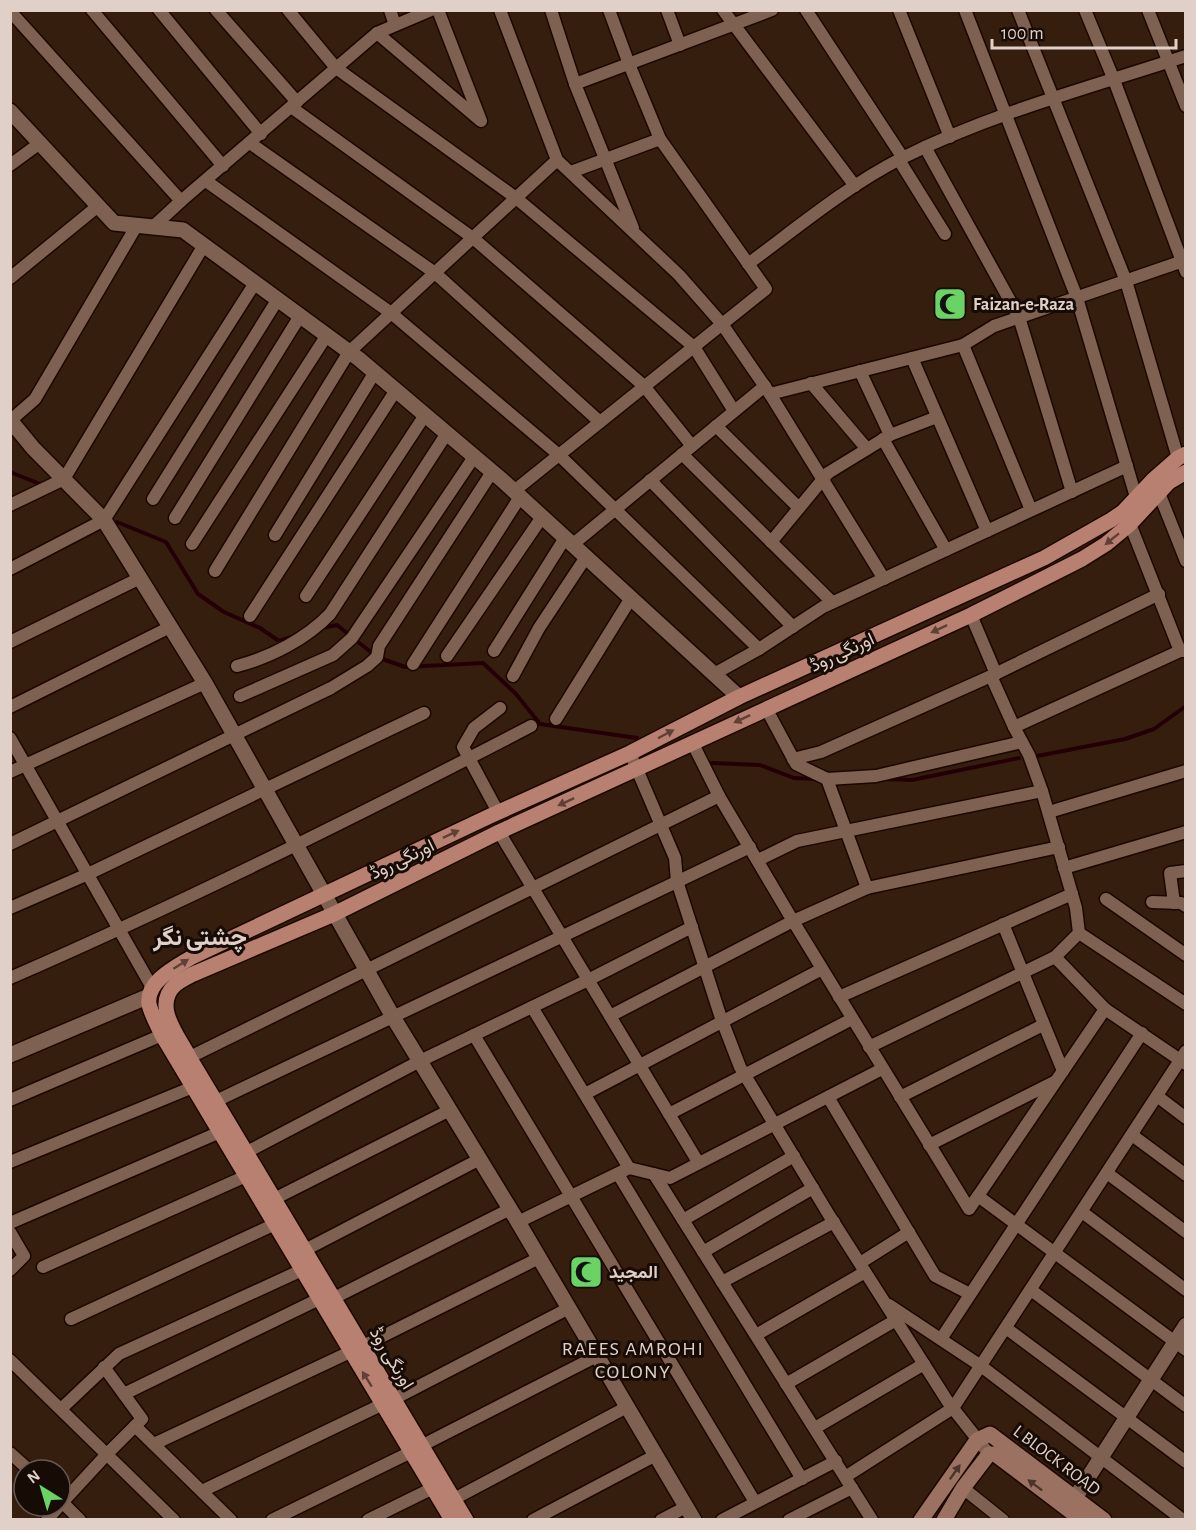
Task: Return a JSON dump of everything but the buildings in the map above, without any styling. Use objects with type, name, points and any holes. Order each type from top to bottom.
[{"type":"main road","name":"اورنگی روڈ","points":[[326,1299],[305,1250],[216,1101],[162,1035],[149,1006],[151,992],[165,974],[192,957],[498,812],[630,753],[740,697],[1044,558],[1112,520],[1182,456]]},
{"type":"main road","name":"اورنگی روڈ","points":[[466,1520],[417,1448],[326,1299],[302,1270],[193,1087],[166,1015],[166,1004],[170,992],[175,985],[191,975],[334,914],[499,832],[971,615],[1082,559],[1106,544],[1130,524],[1169,482],[1185,472]]},
{"type":"main road","name":"L BLOCK ROAD","points":[[977,1440],[990,1434],[996,1437],[1104,1520]]},
{"type":"main road","points":[[921,1520],[977,1440]]},
{"type":"main road","name":"اورنگی روڈ","points":[[417,1448],[433,1488],[452,1520]]},
{"type":"main road","name":"L BLOCK ROAD","points":[[945,1520],[963,1488],[989,1454],[995,1454],[1082,1520]]},
{"type":"street","points":[[92,10],[223,166]]},
{"type":"street","points":[[159,10],[261,134]]},
{"type":"street","points":[[216,10],[294,104],[473,238],[644,386],[692,446]]},
{"type":"street","points":[[288,10],[336,68],[516,198],[694,347],[734,411]]},
{"type":"street","points":[[390,10],[395,25]]},
{"type":"street","points":[[154,226],[377,33],[431,10]]},
{"type":"street","points":[[377,33],[481,121],[438,10]]},
{"type":"street","points":[[500,10],[557,160],[679,275],[722,324],[768,390],[884,579]]},
{"type":"street","points":[[551,10],[574,84],[634,232]]},
{"type":"street","points":[[413,664],[517,494],[559,454],[766,289],[660,139],[609,10]]},
{"type":"street","points":[[667,10],[680,45]]},
{"type":"street","points":[[723,10],[855,186]]},
{"type":"street","points":[[574,84],[772,10]]},
{"type":"street","points":[[807,10],[901,159],[945,234]]},
{"type":"street","points":[[899,10],[950,137]]},
{"type":"street","points":[[965,10],[1077,298],[1136,498]]},
{"type":"street","points":[[1018,10],[1126,281],[1182,456]]},
{"type":"street","points":[[494,651],[568,541],[615,509],[734,411],[768,390],[811,383],[963,345],[994,326],[1126,281],[1184,265],[1085,10]]},
{"type":"street","points":[[1148,10],[1185,106]]},
{"type":"street","points":[[10,11],[181,201]]},
{"type":"street","points":[[748,264],[855,186],[926,147],[1005,114],[1185,56]]},
{"type":"street","points":[[10,111],[114,223],[183,230],[375,372],[517,494],[740,697]]},
{"type":"street","points":[[571,172],[660,139]]},
{"type":"street","points":[[10,165],[40,143]]},
{"type":"street","points":[[250,143],[435,273],[600,422]]},
{"type":"street","points":[[926,147],[1019,317],[1072,492]]},
{"type":"street","points":[[215,571],[349,352],[557,160]]},
{"type":"street","points":[[207,181],[391,313],[559,454],[759,649]]},
{"type":"street","points":[[10,278],[98,206]]},
{"type":"street","points":[[137,225],[35,399],[10,420],[104,520],[205,683],[393,1017],[514,1215],[690,1513],[661,1520]]},
{"type":"street","points":[[10,505],[64,479],[204,245]]},
{"type":"street","points":[[10,569],[104,520],[255,283]]},
{"type":"street","points":[[153,499],[278,299]]},
{"type":"street","points":[[175,518],[300,316]]},
{"type":"street","points":[[192,544],[327,335]]},
{"type":"street","points":[[963,345],[1031,510]]},
{"type":"street","points":[[912,358],[987,531]]},
{"type":"street","points":[[860,371],[887,437],[946,550]]},
{"type":"street","points":[[275,535],[375,372]]},
{"type":"street","points":[[811,383],[867,449]]},
{"type":"street","points":[[250,616],[396,390]]},
{"type":"street","points":[[306,596],[425,415]]},
{"type":"street","points":[[771,542],[828,474],[887,437],[938,417]]},
{"type":"street","points":[[716,426],[799,508]]},
{"type":"street","points":[[237,666],[297,640],[315,629],[330,614],[447,434]]},
{"type":"street","points":[[682,454],[832,602]]},
{"type":"street","points":[[240,696],[333,655],[352,638],[474,456]]},
{"type":"street","points":[[714,674],[759,649],[832,602],[1127,466]]},
{"type":"street","points":[[10,844],[331,688],[367,666],[376,657],[379,646],[492,472]]},
{"type":"street","points":[[650,480],[793,627]]},
{"type":"street","points":[[1159,493],[1185,561]]},
{"type":"street","points":[[447,656],[542,517]]},
{"type":"street","points":[[1014,727],[1183,651],[1130,524]]},
{"type":"street","points":[[513,676],[539,628],[586,557]]},
{"type":"street","points":[[10,642],[140,578]]},
{"type":"street","points":[[793,759],[821,752],[994,675],[1159,594]]},
{"type":"street","points":[[556,719],[631,598]]},
{"type":"street","points":[[971,615],[1014,727],[1029,755],[1042,791],[1076,908],[1079,933],[1185,1004]]},
{"type":"street","points":[[10,707],[170,627]]},
{"type":"street","points":[[10,772],[205,683]]},
{"type":"street","points":[[498,812],[463,747],[474,728],[500,708]]},
{"type":"street","points":[[766,708],[796,764],[827,779],[876,776],[1022,742]]},
{"type":"street","points":[[10,908],[88,874],[424,713]]},
{"type":"street","points":[[10,978],[120,930],[297,846],[531,726]]},
{"type":"street","points":[[10,738],[120,930],[151,992]]},
{"type":"street","points":[[692,742],[719,796],[793,921],[968,1208],[971,1207],[1105,1009]]},
{"type":"street","points":[[630,753],[675,858],[677,881],[704,966],[740,1066],[884,1302],[953,1408],[989,1454]]},
{"type":"street","points":[[1049,812],[1185,771]]},
{"type":"street","points":[[827,779],[867,888]]},
{"type":"street","points":[[758,860],[796,841],[1042,791]]},
{"type":"street","points":[[184,1060],[719,796]]},
{"type":"street","points":[[499,832],[698,1162]]},
{"type":"street","points":[[1064,868],[1185,832]]},
{"type":"street","points":[[216,1101],[750,847]]},
{"type":"street","points":[[610,1016],[793,921],[867,888],[1059,847]]},
{"type":"street","points":[[1152,902],[1180,904],[1170,873],[1185,871]]},
{"type":"street","points":[[839,997],[1072,894]]},
{"type":"street","points":[[1106,899],[1185,955]]},
{"type":"street","points":[[1003,924],[1043,1025],[1060,1076]]},
{"type":"street","points":[[247,1152],[420,1061],[692,927]]},
{"type":"street","points":[[869,1047],[1055,957],[1079,933]]},
{"type":"street","points":[[845,1477],[953,1408],[1156,1096],[1184,1058],[1105,1009],[1055,957]]},
{"type":"street","points":[[585,1094],[822,969]]},
{"type":"street","name":"اورنگی روڈ","points":[[10,1055],[151,992]]},
{"type":"street","points":[[532,1007],[585,1094],[624,1171],[802,1479]]},
{"type":"street","points":[[669,1114],[852,1019]]},
{"type":"street","points":[[900,1097],[1043,1025]]},
{"type":"street","points":[[941,1339],[1142,1033]]},
{"type":"street","points":[[10,1101],[162,1035]]},
{"type":"street","points":[[474,1035],[755,1502]]},
{"type":"street","points":[[124,1394],[326,1299],[514,1215],[571,1196],[624,1171],[670,1178],[882,1069]]},
{"type":"street","points":[[929,1145],[1060,1076]]},
{"type":"street","points":[[10,1162],[193,1087]]},
{"type":"street","points":[[1156,1096],[1185,1118]]},
{"type":"street","points":[[828,1097],[935,1276],[970,1294]]},
{"type":"street","points":[[274,1199],[450,1110]]},
{"type":"street","points":[[10,1223],[220,1132]]},
{"type":"street","points":[[1132,1135],[1185,1175]]},
{"type":"street","points":[[683,1220],[794,1156]]},
{"type":"street","points":[[305,1250],[480,1159]]},
{"type":"street","points":[[1107,1173],[1185,1232]]},
{"type":"street","points":[[654,1174],[872,1520]]},
{"type":"street","points":[[44,1267],[246,1176]]},
{"type":"street","points":[[703,1252],[813,1188]]},
{"type":"street","points":[[978,1196],[1180,1346]]},
{"type":"street","points":[[1082,1212],[1185,1290]]},
{"type":"street","points":[[722,1282],[834,1222]]},
{"type":"street","points":[[71,1319],[275,1224]]},
{"type":"street","points":[[10,1232],[24,1256],[10,1270]]},
{"type":"street","points":[[756,1335],[862,1267],[909,1232]]},
{"type":"street","points":[[154,1444],[357,1349],[539,1258]]},
{"type":"street","points":[[61,1409],[119,1354],[302,1270]]},
{"type":"street","points":[[1031,1290],[1185,1406]]},
{"type":"street","points":[[884,1302],[981,1366],[1184,1520]]},
{"type":"street","points":[[201,1491],[388,1402],[568,1308]]},
{"type":"street","points":[[786,1384],[896,1320]]},
{"type":"street","points":[[1075,1498],[1151,1379],[1180,1346],[1185,1325]]},
{"type":"street","points":[[1006,1328],[1185,1462]]},
{"type":"street","points":[[272,1520],[597,1356]]},
{"type":"street","points":[[10,1360],[174,1520]]},
{"type":"street","points":[[815,1428],[924,1364]]},
{"type":"street","points":[[72,1491],[142,1419],[105,1367]]},
{"type":"street","points":[[453,1499],[627,1407]]},
{"type":"street","points":[[135,1426],[231,1520]]},
{"type":"street","points":[[533,1520],[656,1455]]},
{"type":"street","points":[[722,1520],[836,1461]]},
{"type":"street","points":[[368,1520],[433,1488]]},
{"type":"street","points":[[789,1520],[852,1488]]},
{"type":"street","points":[[963,1488],[1003,1520]]},
{"type":"waterway","points":[[10,472],[40,484]]},
{"type":"waterway","points":[[117,522],[166,542],[198,594],[224,612],[260,628],[279,641],[294,636]]},
{"type":"waterway","points":[[322,628],[337,625],[377,657],[405,667],[483,663],[516,694],[540,724],[637,738]]},
{"type":"waterway","points":[[1037,756],[1125,739],[1154,729],[1186,706]]},
{"type":"waterway","points":[[884,779],[912,780],[1019,758]]},
{"type":"waterway","points":[[712,763],[760,765],[794,778],[817,779]]},
{"type":"place","name":"Faizan-e-Raza","points":[[950,304]]},
{"type":"place","name":"المجید","points":[[586,1272]]},
{"type":"district","name":"چشتی نگر","points":[[200,937]]},
{"type":"district","name":"RAEES AMROHI COLONY","points":[[633,1360]]}]
